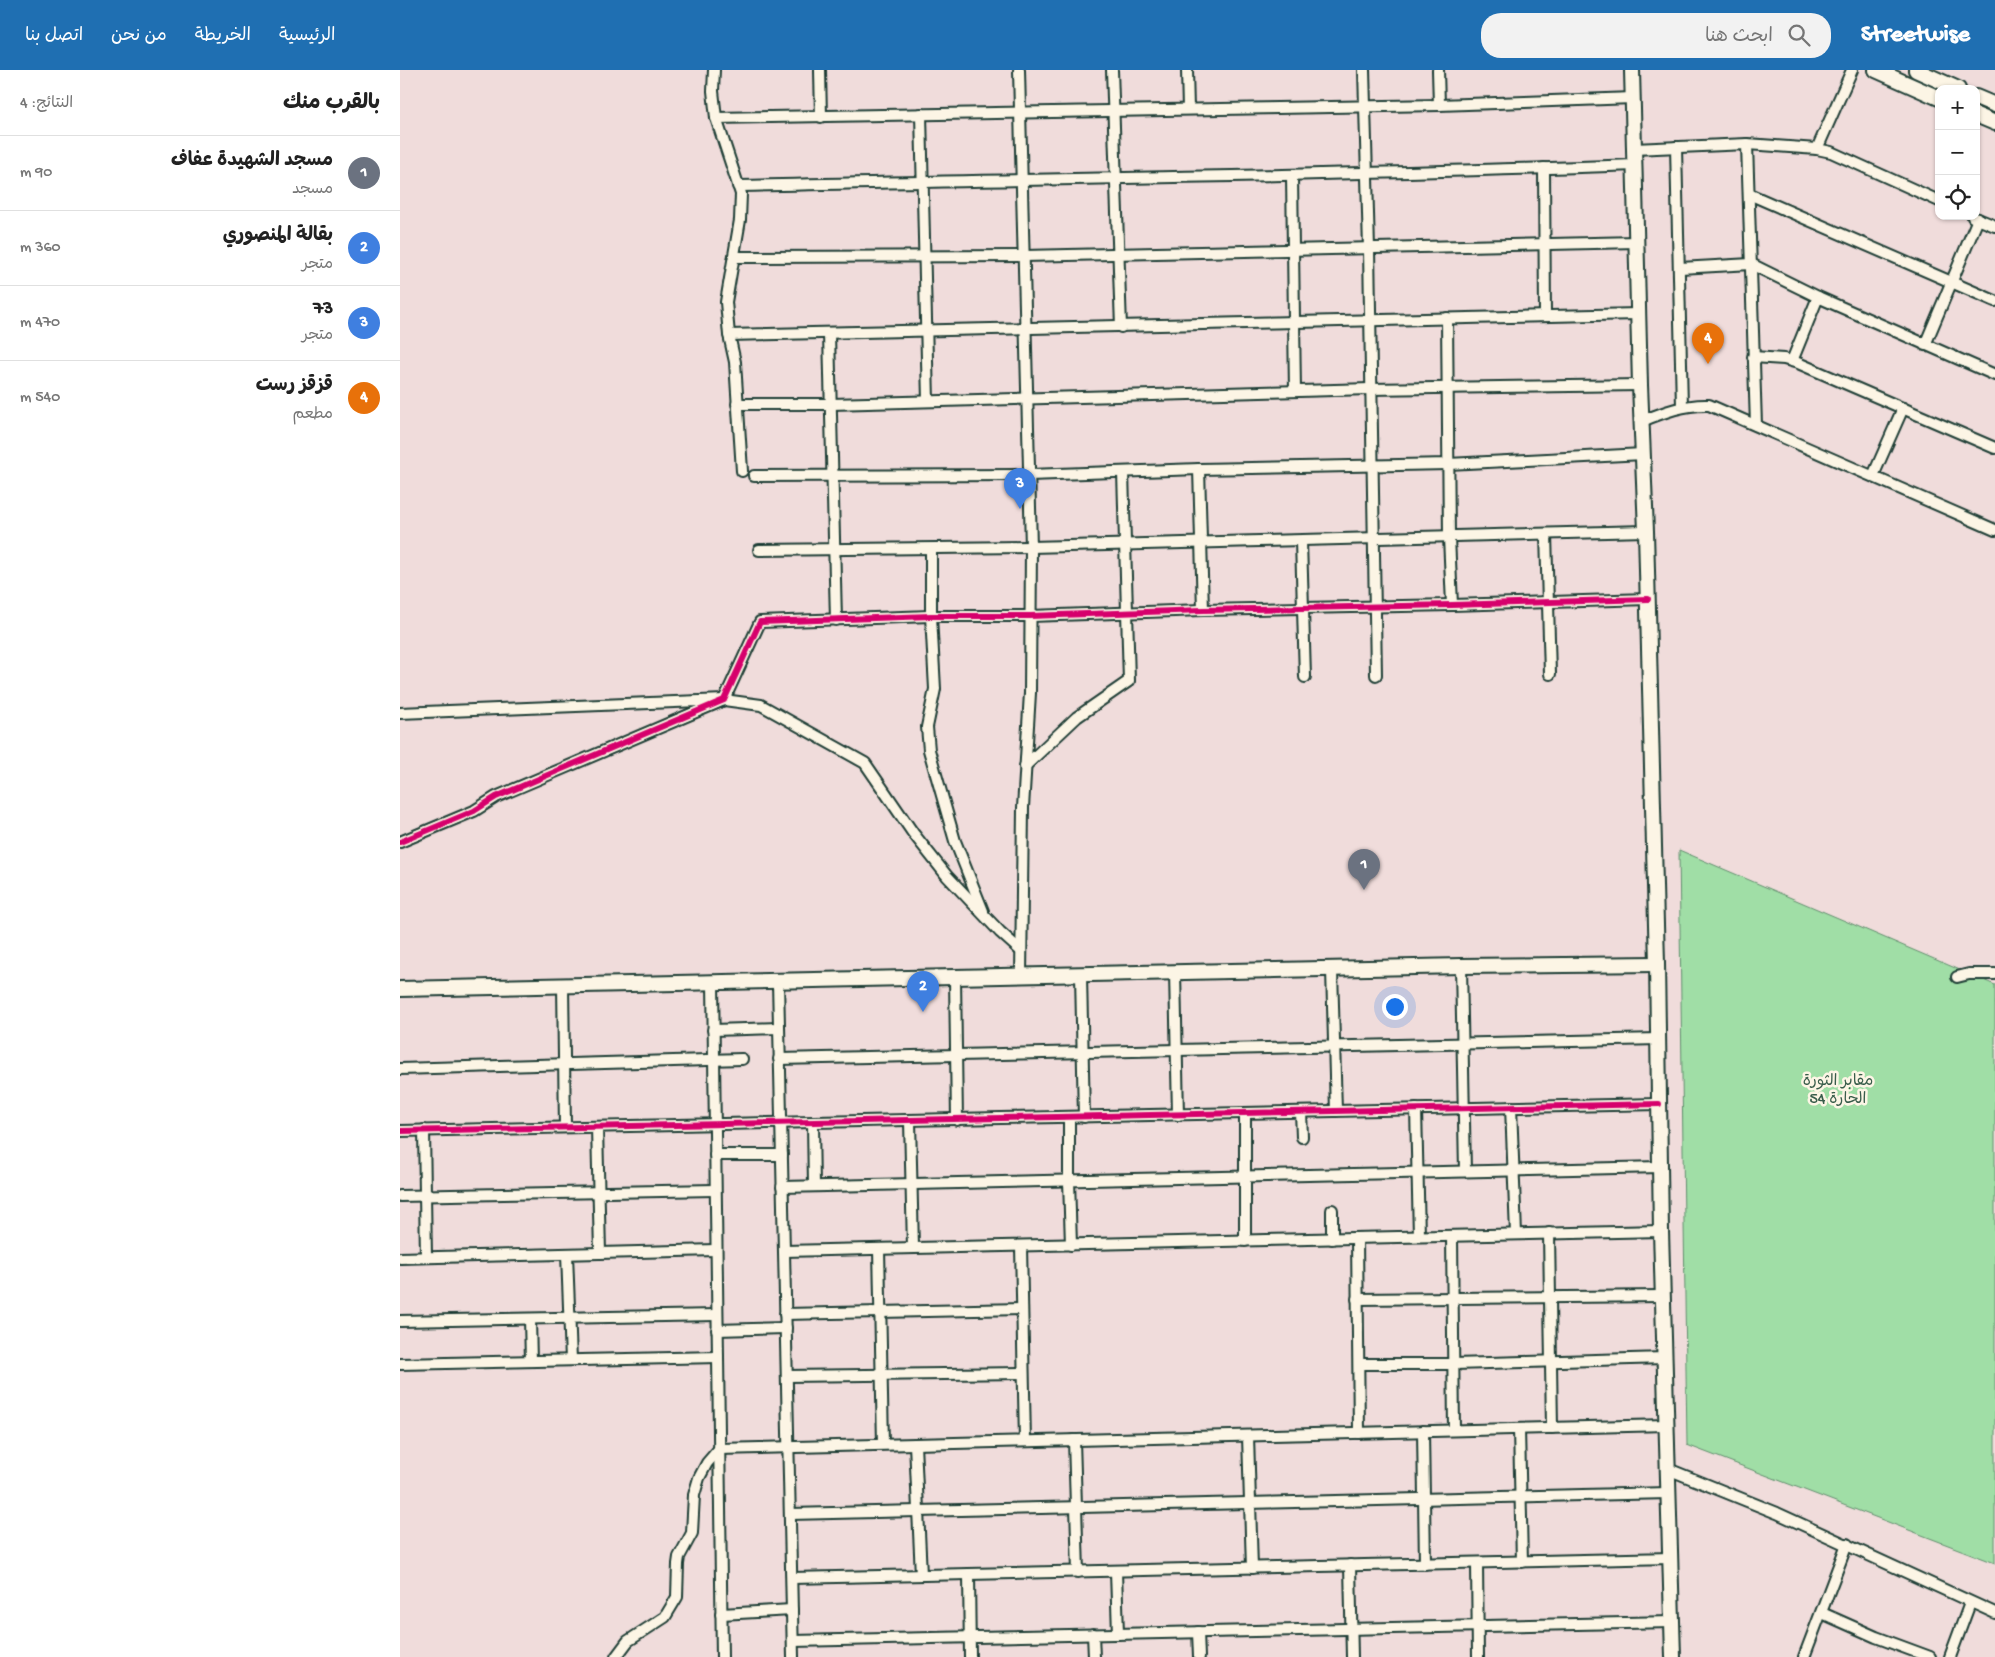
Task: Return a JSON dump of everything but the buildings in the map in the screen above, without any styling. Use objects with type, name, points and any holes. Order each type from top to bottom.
[{"type":"main road","points":[[1632,70],[1640,385],[1648,599],[1659,1039],[1658,1104],[1661,1167],[1661,1231],[1673,1657]]},
{"type":"main road","points":[[1876,70],[1935,96]]},
{"type":"main road","points":[[1916,70],[1949,85]]},
{"type":"main road","points":[[1980,99],[1995,105]]},
{"type":"main road","points":[[1980,117],[1995,123]]},
{"type":"main road","points":[[400,990],[1460,966],[1657,964]]},
{"type":"street","points":[[714,70],[713,91],[716,118],[741,194],[742,209],[726,302],[729,336],[735,362],[742,471]]},
{"type":"street","points":[[820,70],[821,117]]},
{"type":"street","points":[[1019,70],[1031,547],[1030,693],[1025,766],[1021,976]]},
{"type":"street","points":[[1112,70],[1121,327]]},
{"type":"street","points":[[1187,70],[1188,110]]},
{"type":"street","points":[[1364,70],[1376,674]]},
{"type":"street","points":[[1438,70],[1439,105]]},
{"type":"street","points":[[1817,149],[1852,70]]},
{"type":"street","points":[[716,118],[1439,105],[1633,98]]},
{"type":"street","points":[[921,114],[923,258],[928,401]]},
{"type":"street","points":[[1747,144],[1756,425]]},
{"type":"street","points":[[1634,149],[1747,144],[1817,149],[1832,152],[1935,199]]},
{"type":"street","points":[[1676,147],[1682,407]]},
{"type":"street","points":[[738,186],[922,181],[1292,176],[1635,165]]},
{"type":"street","points":[[1544,168],[1545,316]]},
{"type":"street","points":[[1292,176],[1294,391]]},
{"type":"street","points":[[1749,194],[1995,301]]},
{"type":"street","points":[[1925,344],[1952,281],[1974,220]]},
{"type":"street","points":[[1980,220],[1995,226]]},
{"type":"street","points":[[734,257],[923,258],[1636,242]]},
{"type":"street","points":[[1680,268],[1751,264],[1818,297],[1995,375]]},
{"type":"street","points":[[1792,361],[1818,297]]},
{"type":"street","points":[[729,336],[1638,314]]},
{"type":"street","points":[[1447,318],[1449,537],[1452,606]]},
{"type":"street","points":[[829,333],[836,620]]},
{"type":"street","points":[[1753,357],[1792,361],[1995,448]]},
{"type":"street","points":[[737,404],[1026,400],[1370,389],[1640,385]]},
{"type":"street","points":[[1642,421],[1682,407],[1695,404],[1709,405],[1995,530]]},
{"type":"street","points":[[1873,476],[1903,408]]},
{"type":"street","points":[[754,476],[1028,475],[1199,469],[1448,464],[1643,454]]},
{"type":"street","points":[[1199,469],[1203,610]]},
{"type":"street","points":[[1025,766],[1077,717],[1129,681],[1124,472]]},
{"type":"street","points":[[760,550],[1031,547],[1646,531]]},
{"type":"street","points":[[1546,534],[1550,674]]},
{"type":"street","points":[[1300,541],[1305,677]]},
{"type":"street","points":[[931,549],[931,616],[935,689],[927,727],[929,750],[955,841],[985,916]]},
{"type":"street","points":[[400,842],[474,811],[496,797],[724,700],[760,622],[931,616],[1030,616],[1203,610],[1452,606],[1548,601],[1648,599]]},
{"type":"street","points":[[400,713],[724,700],[761,705],[865,763],[913,833],[947,876],[1020,950]]},
{"type":"street","points":[[1460,966],[1465,1171]]},
{"type":"street","points":[[1332,970],[1336,1111]]},
{"type":"street","points":[[1176,972],[1178,1115]]},
{"type":"street","points":[[1081,974],[1084,1117]]},
{"type":"street","points":[[1957,977],[1969,974],[1995,974]]},
{"type":"street","points":[[955,977],[957,1120]]},
{"type":"street","points":[[778,981],[793,1657]]},
{"type":"street","points":[[713,982],[722,1657]]},
{"type":"street","points":[[564,986],[565,1127]]},
{"type":"street","points":[[713,1030],[779,1028]]},
{"type":"street","points":[[780,1059],[1659,1039]]},
{"type":"street","points":[[400,1069],[742,1059]]},
{"type":"street","points":[[400,1131],[1658,1104]]},
{"type":"street","points":[[1511,1107],[1516,1234]]},
{"type":"street","points":[[1416,1109],[1419,1236]]},
{"type":"street","points":[[1301,1112],[1302,1137]]},
{"type":"street","points":[[1244,1241],[1245,1113]]},
{"type":"street","points":[[1069,1117],[1072,1245]]},
{"type":"street","points":[[910,1121],[913,1248]]},
{"type":"street","points":[[813,1123],[814,1186]]},
{"type":"street","points":[[597,1127],[600,1253]]},
{"type":"street","points":[[424,1130],[426,1258]]},
{"type":"street","points":[[715,1155],[782,1155]]},
{"type":"street","points":[[782,1187],[1661,1167]]},
{"type":"street","points":[[400,1196],[715,1190]]},
{"type":"street","points":[[1332,1210],[1332,1238]]},
{"type":"street","points":[[784,1252],[1661,1231]]},
{"type":"street","points":[[1549,1233],[1552,1428]]},
{"type":"street","points":[[1452,1236],[1454,1430]]},
{"type":"street","points":[[1357,1238],[1359,1433]]},
{"type":"street","points":[[1021,1246],[1024,1441]]},
{"type":"street","points":[[879,1249],[882,1444]]},
{"type":"street","points":[[400,1258],[716,1250]]},
{"type":"street","points":[[567,1254],[571,1360]]},
{"type":"street","points":[[1357,1300],[1663,1296]]},
{"type":"street","points":[[785,1314],[1022,1309]]},
{"type":"street","points":[[400,1321],[717,1315]]},
{"type":"street","points":[[530,1319],[531,1361]]},
{"type":"street","points":[[717,1330],[786,1328]]},
{"type":"street","points":[[400,1364],[718,1357]]},
{"type":"street","points":[[1359,1364],[1454,1364],[1665,1358]]},
{"type":"street","points":[[787,1376],[1023,1373]]},
{"type":"street","points":[[616,1657],[628,1642],[664,1617],[677,1597],[679,1557],[692,1533],[694,1495],[698,1478],[707,1463],[719,1449],[1667,1426]]},
{"type":"street","points":[[1519,1429],[1522,1562]]},
{"type":"street","points":[[1423,1431],[1425,1564]]},
{"type":"street","points":[[1248,1436],[1252,1568]]},
{"type":"street","points":[[1074,1440],[1078,1572]]},
{"type":"street","points":[[915,1444],[921,1575]]},
{"type":"street","points":[[1668,1469],[1847,1544],[1970,1603],[1995,1613]]},
{"type":"street","points":[[790,1514],[1669,1493]]},
{"type":"street","points":[[1804,1657],[1847,1544]]},
{"type":"street","points":[[792,1578],[1671,1558]]},
{"type":"street","points":[[1476,1563],[1478,1657]]},
{"type":"street","points":[[1350,1565],[1352,1657]]},
{"type":"street","points":[[1116,1571],[1118,1634]]},
{"type":"street","points":[[969,1574],[970,1657]]},
{"type":"street","points":[[1950,1657],[1970,1603]]},
{"type":"street","points":[[721,1614],[792,1610]]},
{"type":"street","points":[[1822,1613],[1915,1654],[1930,1657]]},
{"type":"street","points":[[793,1641],[1672,1622]]},
{"type":"street","points":[[1198,1632],[1199,1657]]},
{"type":"street","points":[[1093,1634],[1094,1657]]},
{"type":"green space","name":"مقابر الثورة الحارة 54","points":[[1679,850],[1995,985],[1995,1563],[1687,1445]]},
{"type":"cycle path","points":[[400,842],[474,811],[496,797],[724,700],[760,622],[931,616],[1030,616],[1648,599]]},
{"type":"cycle path","points":[[400,1131],[1659,1104]]},
{"type":"place","name":"قزقز رست","points":[[1708,364]]},
{"type":"place","name":"73","points":[[1020,509]]},
{"type":"place","name":"مسجد الشهيدة عفاف","points":[[1364,890]]},
{"type":"place","name":"بقالة المنصوري","points":[[923,1012]]}]
